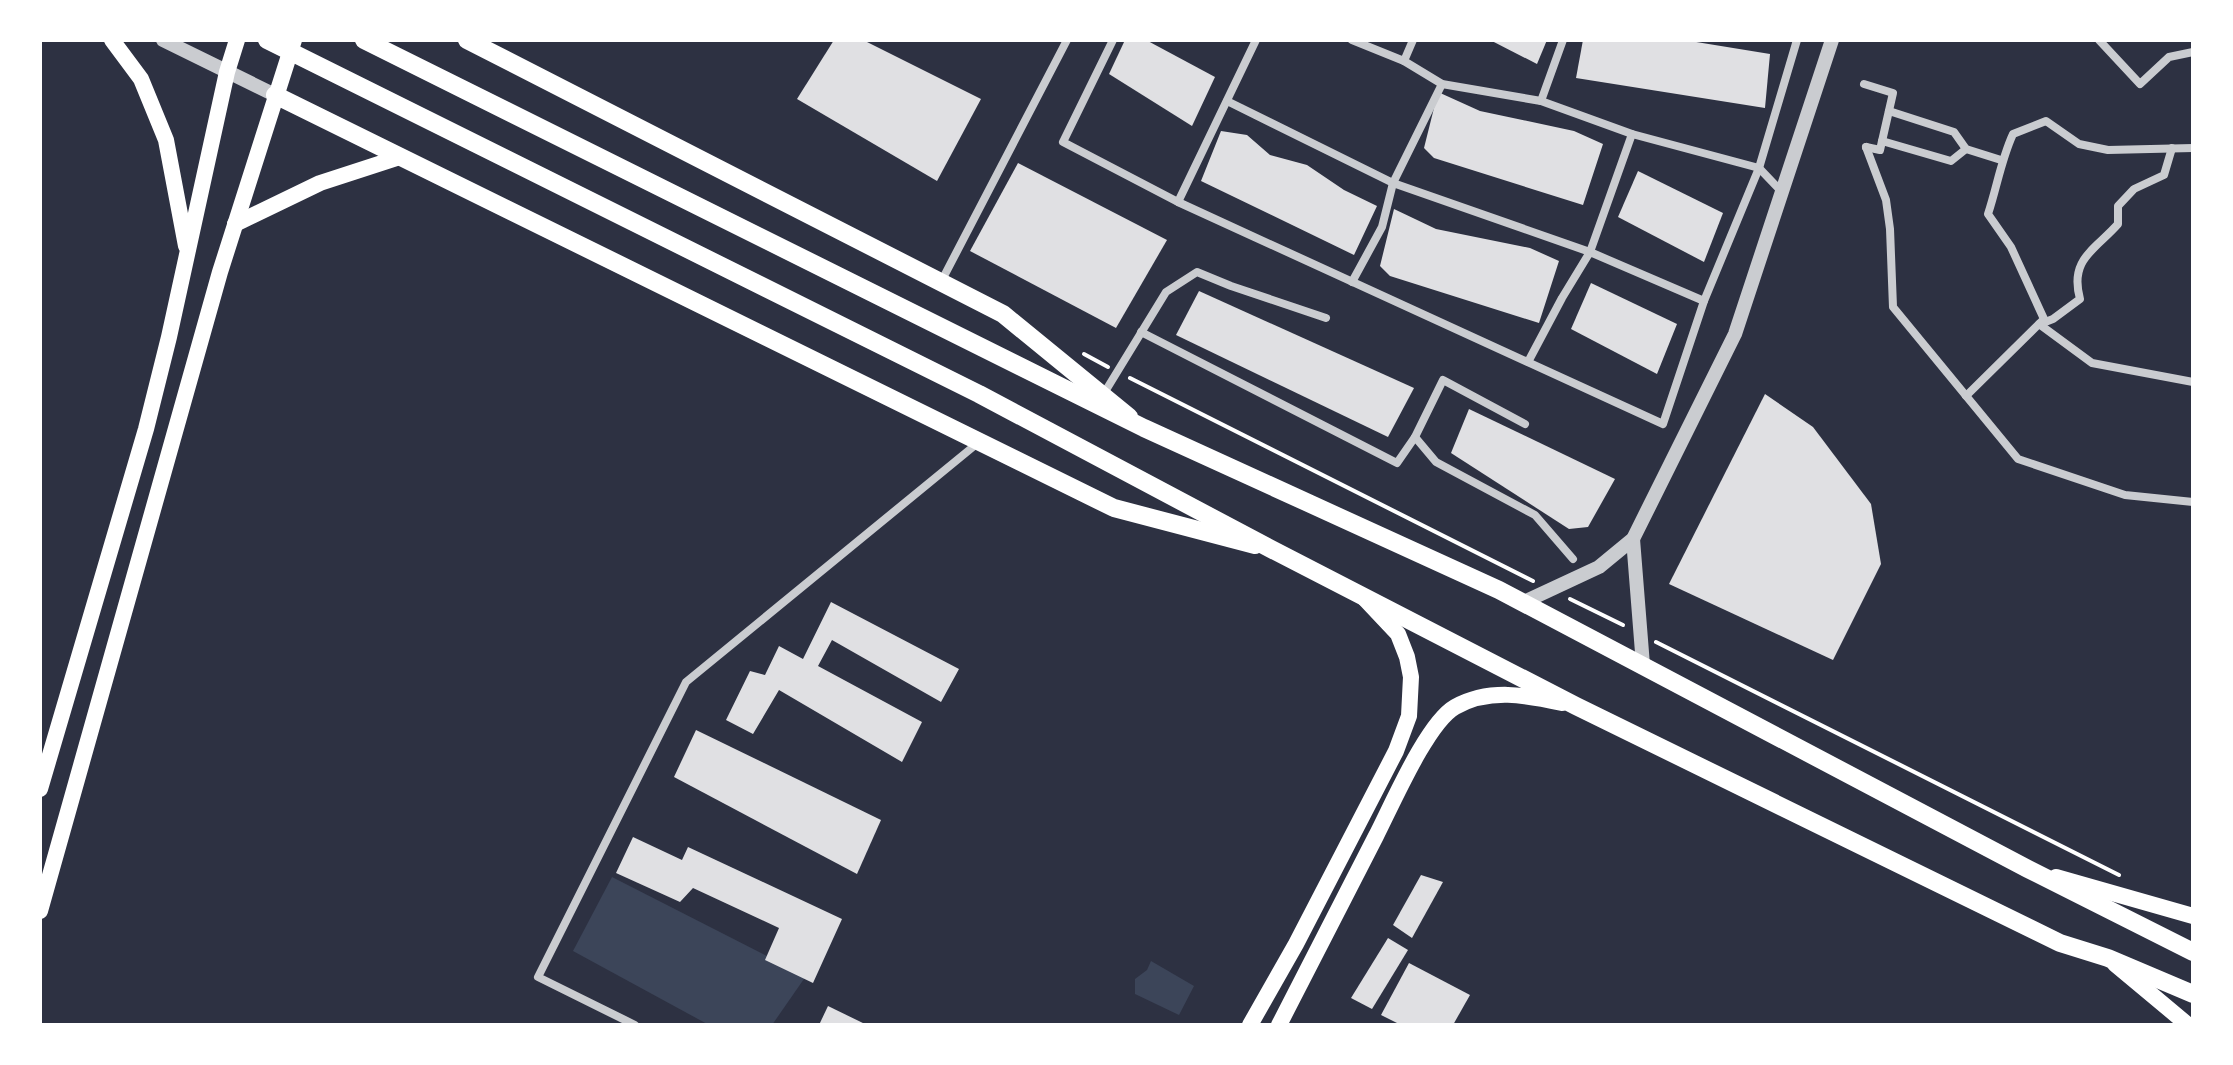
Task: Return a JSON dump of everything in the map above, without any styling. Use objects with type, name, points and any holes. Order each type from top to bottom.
[{"type":"main road","points":[[112,40],[141,79],[166,140],[187,254]]},
{"type":"main road","points":[[40,789],[146,429],[227,72],[237,40]]},
{"type":"main road","points":[[267,40],[979,394],[1576,706],[2060,943],[2108,958],[2193,994]]},
{"type":"main road","points":[[40,911],[235,224],[294,40]]},
{"type":"main road","points":[[364,40],[1144,428],[1522,603],[2028,869],[2193,952]]},
{"type":"main road","points":[[467,40],[1003,314],[1144,428]]},
{"type":"main road","points":[[275,95],[1114,508],[1271,549]]},
{"type":"main road","points":[[235,224],[320,183],[400,157]]},
{"type":"main road","points":[[1250,1025],[1296,944],[1396,751],[1409,716],[1411,677],[1398,634],[1361,595]]},
{"type":"main road","points":[[1279,1025],[1419,753],[1452,709],[1490,694],[1516,695],[1576,706]]},
{"type":"main road","points":[[2028,869],[2193,916]]},
{"type":"main road","points":[[2108,958],[2188,1025]]},
{"type":"street","points":[[163,40],[275,95]]},
{"type":"street","points":[[491,40],[502,56]]},
{"type":"street","points":[[941,282],[1067,40]]},
{"type":"street","points":[[1113,40],[1063,142],[1178,202],[1663,424],[1704,301],[1759,168],[1797,40]]},
{"type":"street","points":[[1178,202],[1256,40]]},
{"type":"street","points":[[1352,40],[1404,61],[1442,84],[1541,101],[1632,134],[1759,168],[1782,192]]},
{"type":"street","points":[[1404,61],[1413,40]]},
{"type":"street","points":[[1541,101],[1563,40]]},
{"type":"street","points":[[1522,603],[1599,567],[1633,539],[1735,334],[1832,40]]},
{"type":"street","points":[[2099,40],[2140,84],[2169,57],[2193,52]]},
{"type":"street","points":[[1352,282],[1382,227],[1393,183],[1442,84]]},
{"type":"street","points":[[1864,84],[1893,93],[1880,150],[1866,147],[1886,200],[1893,307],[2018,459],[2125,495],[2193,502]]},
{"type":"street","points":[[1227,101],[1393,183],[1590,252],[1704,301]]},
{"type":"street","points":[[1889,111],[1954,132],[1966,149],[2001,160]]},
{"type":"street","points":[[1966,396],[2044,319],[2011,247],[1988,214],[1999,181],[2001,160],[2013,134],[2046,121],[2079,144],[2108,150],[2193,148]]},
{"type":"street","points":[[1528,362],[1590,252],[1632,134]]},
{"type":"street","points":[[1882,141],[1951,161],[1966,149]]},
{"type":"street","points":[[2039,324],[2053,319],[2080,299],[2076,286],[2079,264],[2118,224],[2118,206],[2134,189],[2164,175],[2172,148]]},
{"type":"street","points":[[1103,395],[1166,292],[1197,272],[1326,318]]},
{"type":"street","points":[[2039,324],[2092,363],[2193,382]]},
{"type":"street","points":[[1141,332],[1397,463],[1415,437],[1443,380],[1525,424]]},
{"type":"street","points":[[1415,437],[1436,462],[1535,515],[1573,559]]},
{"type":"street","points":[[635,1025],[538,977],[686,682],[979,442]]},
{"type":"street","points":[[1633,539],[1643,665]]},
{"type":"path","points":[[1074,349],[1116,371]]},
{"type":"path","points":[[1130,378],[1541,585]]},
{"type":"path","points":[[1570,599],[1626,627]]},
{"type":"path","points":[[1655,642],[2122,877]]},
{"type":"shaded area","points":[[612,877],[806,976],[772,1025],[709,1025],[573,951]]},
{"type":"shaded area","points":[[1151,961],[1194,986],[1179,1015],[1135,994],[1135,979],[1147,970]]},
{"type":"building","points":[[834,40],[863,40],[981,99],[937,181],[797,99]]},
{"type":"building","points":[[1125,40],[1146,40],[1215,77],[1192,126],[1109,74]]},
{"type":"building","points":[[1490,40],[1547,40],[1537,64]]},
{"type":"building","points":[[1583,40],[1684,40],[1770,54],[1765,108],[1576,78]]},
{"type":"building","points":[[1438,92],[1480,111],[1574,131],[1603,144],[1583,205],[1434,158],[1424,148]]},
{"type":"building","points":[[1221,131],[1247,135],[1270,155],[1307,165],[1344,190],[1377,206],[1354,255],[1201,181]]},
{"type":"building","points":[[1018,163],[1167,240],[1116,328],[970,251]]},
{"type":"building","points":[[1638,171],[1723,213],[1704,262],[1618,217]]},
{"type":"building","points":[[1394,209],[1436,229],[1530,248],[1559,261],[1539,323],[1390,276],[1380,266]]},
{"type":"building","points":[[1591,283],[1677,324],[1657,374],[1571,329]]},
{"type":"building","points":[[1199,291],[1414,388],[1388,437],[1176,335]]},
{"type":"building","points":[[1765,394],[1813,427],[1871,504],[1881,564],[1833,660],[1669,584]]},
{"type":"building","points":[[1469,409],[1615,479],[1588,527],[1569,529],[1451,453]]},
{"type":"building","points":[[831,602],[959,669],[941,702],[832,640],[818,666],[922,722],[902,762],[779,690],[753,734],[726,720],[750,671],[765,675],[779,646],[803,659]]},
{"type":"building","points":[[696,730],[881,820],[857,874],[674,777]]},
{"type":"building","points":[[633,837],[682,860],[688,847],[842,919],[813,983],[765,960],[779,928],[693,888],[680,902],[616,873]]},
{"type":"building","points":[[1421,875],[1443,882],[1412,938],[1393,925]]},
{"type":"building","points":[[1388,938],[1408,950],[1372,1009],[1351,998]]},
{"type":"building","points":[[1409,963],[1470,995],[1453,1025],[1401,1025],[1381,1015]]},
{"type":"building","points":[[828,1006],[867,1025],[819,1025]]}]
